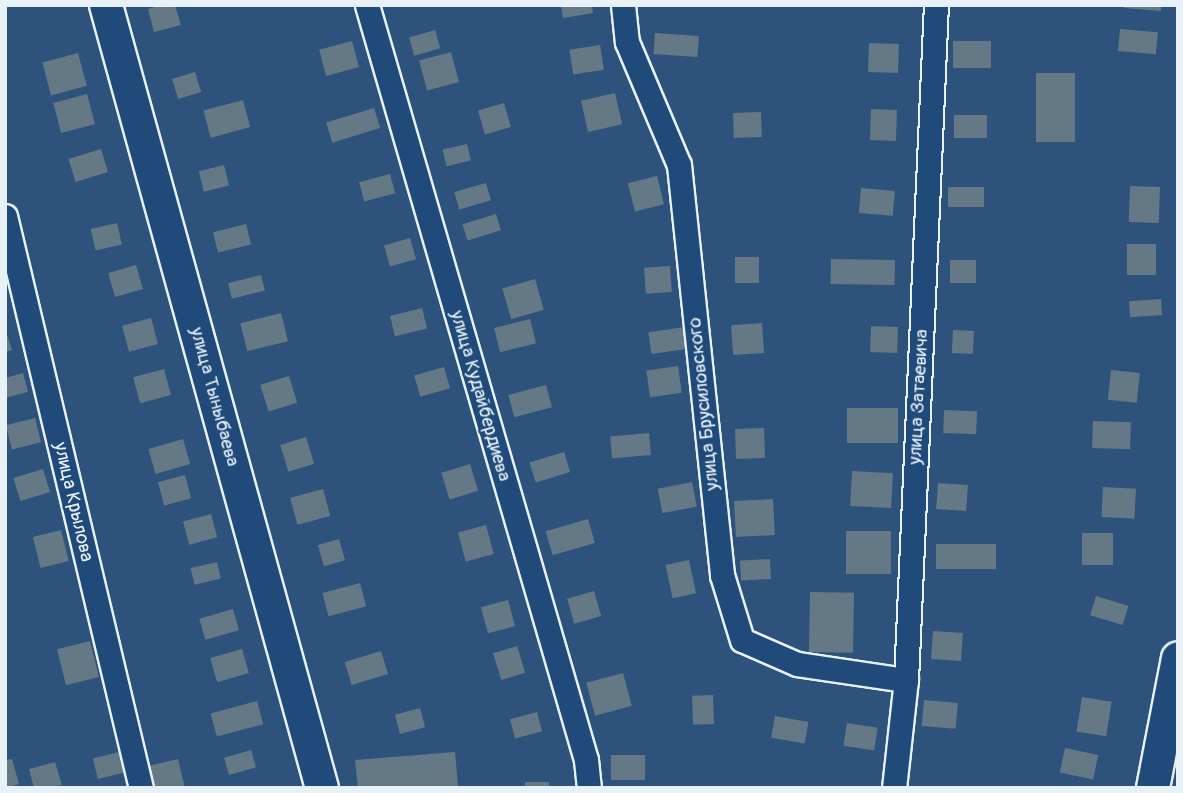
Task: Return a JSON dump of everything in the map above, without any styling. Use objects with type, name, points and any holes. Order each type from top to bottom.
[{"type":"street","name":"улица Тыныбаева","points":[[106,5],[322,788]]},
{"type":"street","name":"улица Кудайбердиева","points":[[367,5],[586,760],[589,788]]},
{"type":"street","name":"улица Брусиловского","points":[[623,5],[627,42],[679,165],[722,575],[742,640],[797,663],[906,680]]},
{"type":"street","name":"улица Затаевича","points":[[894,788],[906,680],[936,5]]},
{"type":"street","name":"улица Крылова","points":[[5,216],[141,788]]},
{"type":"street","points":[[1153,788],[1178,658]]},
{"type":"building","points":[[175,5],[181,25],[154,32],[148,9]]},
{"type":"building","points":[[561,5],[592,5],[593,13],[563,18]]},
{"type":"building","points":[[1124,5],[1161,5],[1161,11],[1124,8]]},
{"type":"building","points":[[1120,29],[1158,32],[1156,54],[1118,51]]},
{"type":"building","points":[[435,30],[440,48],[414,56],[409,37]]},
{"type":"building","points":[[655,33],[699,36],[697,57],[654,54]]},
{"type":"building","points":[[352,41],[359,67],[326,76],[319,50]]},
{"type":"building","points":[[953,41],[991,41],[991,68],[953,68]]},
{"type":"building","points":[[869,43],[899,44],[898,73],[868,72]]},
{"type":"building","points":[[600,45],[604,70],[573,75],[569,50]]},
{"type":"building","points":[[451,52],[459,82],[427,90],[419,61]]},
{"type":"building","points":[[78,53],[87,86],[51,95],[42,63]]},
{"type":"building","points":[[195,72],[201,92],[178,99],[172,79]]},
{"type":"building","points":[[1036,73],[1075,73],[1075,142],[1036,142]]},
{"type":"building","points":[[615,93],[622,124],[588,132],[581,101]]},
{"type":"building","points":[[87,94],[95,124],[61,133],[53,103]]},
{"type":"building","points":[[243,100],[250,127],[211,138],[203,111]]},
{"type":"building","points":[[504,103],[511,127],[485,134],[478,110]]},
{"type":"building","points":[[374,108],[380,128],[332,143],[326,123]]},
{"type":"building","points":[[871,109],[897,110],[896,141],[870,140]]},
{"type":"building","points":[[761,112],[762,137],[734,138],[733,113]]},
{"type":"building","points":[[954,115],[987,115],[987,138],[954,138]]},
{"type":"building","points":[[467,144],[471,161],[446,166],[443,150]]},
{"type":"building","points":[[101,149],[108,172],[76,182],[68,159]]},
{"type":"building","points":[[224,165],[229,185],[204,192],[199,171]]},
{"type":"building","points":[[390,174],[395,193],[364,202],[359,182]]},
{"type":"building","points":[[657,176],[664,204],[635,211],[628,183]]},
{"type":"building","points":[[486,183],[491,200],[459,209],[454,192]]},
{"type":"building","points":[[1130,186],[1160,187],[1159,223],[1129,222]]},
{"type":"building","points":[[948,187],[984,187],[984,207],[948,207]]},
{"type":"building","points":[[861,188],[895,191],[893,216],[859,213]]},
{"type":"building","points":[[496,214],[501,230],[467,240],[463,224]]},
{"type":"building","points":[[117,223],[122,244],[96,251],[91,229]]},
{"type":"building","points":[[246,224],[251,244],[218,253],[213,232]]},
{"type":"building","points":[[410,238],[416,259],[390,267],[384,245]]},
{"type":"building","points":[[1127,244],[1156,244],[1156,275],[1127,275]]},
{"type":"building","points":[[735,257],[759,257],[759,283],[735,283]]},
{"type":"building","points":[[831,259],[895,260],[895,285],[831,284]]},
{"type":"building","points":[[950,260],[976,260],[976,283],[950,283]]},
{"type":"building","points":[[136,265],[143,289],[115,297],[108,273]]},
{"type":"building","points":[[670,266],[672,292],[646,294],[644,268]]},
{"type":"building","points":[[261,275],[265,291],[232,299],[228,283]]},
{"type":"building","points":[[535,279],[544,310],[511,319],[502,288]]},
{"type":"building","points":[[1161,299],[1162,315],[1130,317],[1129,301]]},
{"type":"building","points":[[422,308],[427,328],[395,336],[390,316]]},
{"type":"building","points":[[281,313],[288,341],[247,351],[240,323]]},
{"type":"building","points":[[151,318],[158,344],[129,352],[122,326]]},
{"type":"building","points":[[530,319],[536,343],[500,352],[494,328]]},
{"type":"building","points":[[762,323],[764,353],[733,355],[731,325]]},
{"type":"building","points":[[871,326],[898,327],[897,353],[870,352]]},
{"type":"building","points":[[685,327],[688,349],[651,354],[648,332]]},
{"type":"building","points":[[5,329],[12,350],[5,352]]},
{"type":"building","points":[[953,330],[974,331],[973,354],[952,353]]},
{"type":"building","points":[[678,366],[682,393],[650,397],[646,370]]},
{"type":"building","points":[[444,367],[450,388],[420,397],[414,376]]},
{"type":"building","points":[[164,369],[171,395],[140,403],[133,377]]},
{"type":"building","points":[[1111,370],[1140,373],[1137,403],[1108,400]]},
{"type":"building","points":[[23,373],[28,392],[5,398],[5,378]]},
{"type":"building","points":[[289,376],[297,403],[268,412],[260,385]]},
{"type":"building","points":[[546,385],[552,407],[514,417],[508,395]]},
{"type":"building","points":[[847,408],[898,408],[898,443],[847,443]]},
{"type":"building","points":[[944,410],[977,411],[976,434],[943,433]]},
{"type":"building","points":[[35,418],[41,442],[12,450],[6,425]]},
{"type":"building","points":[[1093,421],[1131,422],[1130,449],[1092,448]]},
{"type":"building","points":[[764,428],[765,458],[736,459],[735,429]]},
{"type":"building","points":[[649,433],[651,455],[612,458],[610,436]]},
{"type":"building","points":[[306,437],[314,464],[288,472],[280,445]]},
{"type":"building","points":[[183,439],[190,464],[156,474],[148,449]]},
{"type":"building","points":[[564,452],[570,472],[536,483],[530,463]]},
{"type":"building","points":[[470,464],[478,491],[449,500],[441,473]]},
{"type":"building","points":[[43,469],[50,492],[20,501],[13,478]]},
{"type":"building","points":[[852,471],[893,473],[891,508],[850,506]]},
{"type":"building","points":[[185,475],[191,498],[164,505],[158,482]]},
{"type":"building","points":[[692,482],[697,507],[662,513],[658,489]]},
{"type":"building","points":[[938,483],[968,485],[966,511],[936,509]]},
{"type":"building","points":[[1103,487],[1136,489],[1134,519],[1101,517]]},
{"type":"building","points":[[323,489],[330,516],[297,525],[290,498]]},
{"type":"building","points":[[773,499],[775,535],[736,537],[734,501]]},
{"type":"building","points":[[211,514],[217,537],[189,545],[183,522]]},
{"type":"building","points":[[588,519],[595,543],[553,555],[546,531]]},
{"type":"building","points":[[486,525],[494,554],[466,561],[458,533]]},
{"type":"building","points":[[61,530],[69,561],[41,568],[33,537]]},
{"type":"building","points":[[846,531],[891,531],[891,574],[846,574]]},
{"type":"building","points":[[1082,533],[1113,533],[1113,565],[1082,565]]},
{"type":"building","points":[[339,539],[345,560],[324,566],[318,545]]},
{"type":"building","points":[[936,544],[996,544],[996,569],[936,569]]},
{"type":"building","points":[[770,559],[771,579],[741,581],[740,561]]},
{"type":"building","points":[[689,560],[696,593],[673,598],[666,565]]},
{"type":"building","points":[[217,562],[221,579],[195,585],[191,568]]},
{"type":"building","points":[[360,583],[366,606],[329,616],[322,593]]},
{"type":"building","points":[[594,591],[601,616],[574,624],[567,599]]},
{"type":"building","points":[[810,592],[854,593],[853,653],[809,652]]},
{"type":"building","points":[[1096,596],[1129,606],[1123,625],[1090,615]]},
{"type":"building","points":[[508,600],[515,626],[488,633],[481,607]]},
{"type":"building","points":[[233,609],[239,630],[205,640],[199,619]]},
{"type":"building","points":[[933,631],[963,633],[961,661],[931,659]]},
{"type":"building","points":[[90,641],[99,677],[66,685],[57,649]]},
{"type":"building","points":[[517,646],[525,673],[501,680],[493,653]]},
{"type":"building","points":[[242,649],[249,673],[217,682],[210,658]]},
{"type":"building","points":[[381,651],[388,674],[352,685],[345,662]]},
{"type":"building","points":[[623,673],[632,706],[595,716],[586,683]]},
{"type":"building","points":[[713,695],[714,724],[693,725],[692,696]]},
{"type":"building","points":[[1082,697],[1112,702],[1106,736],[1077,732]]},
{"type":"building","points":[[924,700],[958,703],[956,729],[922,726]]},
{"type":"building","points":[[257,701],[263,724],[217,737],[211,713]]},
{"type":"building","points":[[420,708],[425,727],[400,734],[395,715]]},
{"type":"building","points":[[537,712],[542,731],[515,739],[510,719]]},
{"type":"building","points":[[775,716],[808,722],[805,744],[771,738]]},
{"type":"building","points":[[847,723],[878,728],[874,751],[843,746]]},
{"type":"building","points":[[1065,748],[1098,755],[1093,780],[1060,772]]},
{"type":"building","points":[[251,750],[256,767],[229,775],[224,758]]},
{"type":"building","points":[[119,752],[124,772],[98,779],[93,759]]},
{"type":"building","points":[[455,752],[458,786],[358,788],[355,760]]},
{"type":"building","points":[[611,755],[645,755],[645,780],[611,780]]},
{"type":"building","points":[[12,759],[19,784],[5,788],[5,760]]},
{"type":"building","points":[[178,759],[185,788],[153,788],[148,766]]},
{"type":"building","points":[[55,762],[62,785],[34,788],[29,769]]},
{"type":"building","points":[[525,782],[549,782],[549,788],[525,788]]}]
